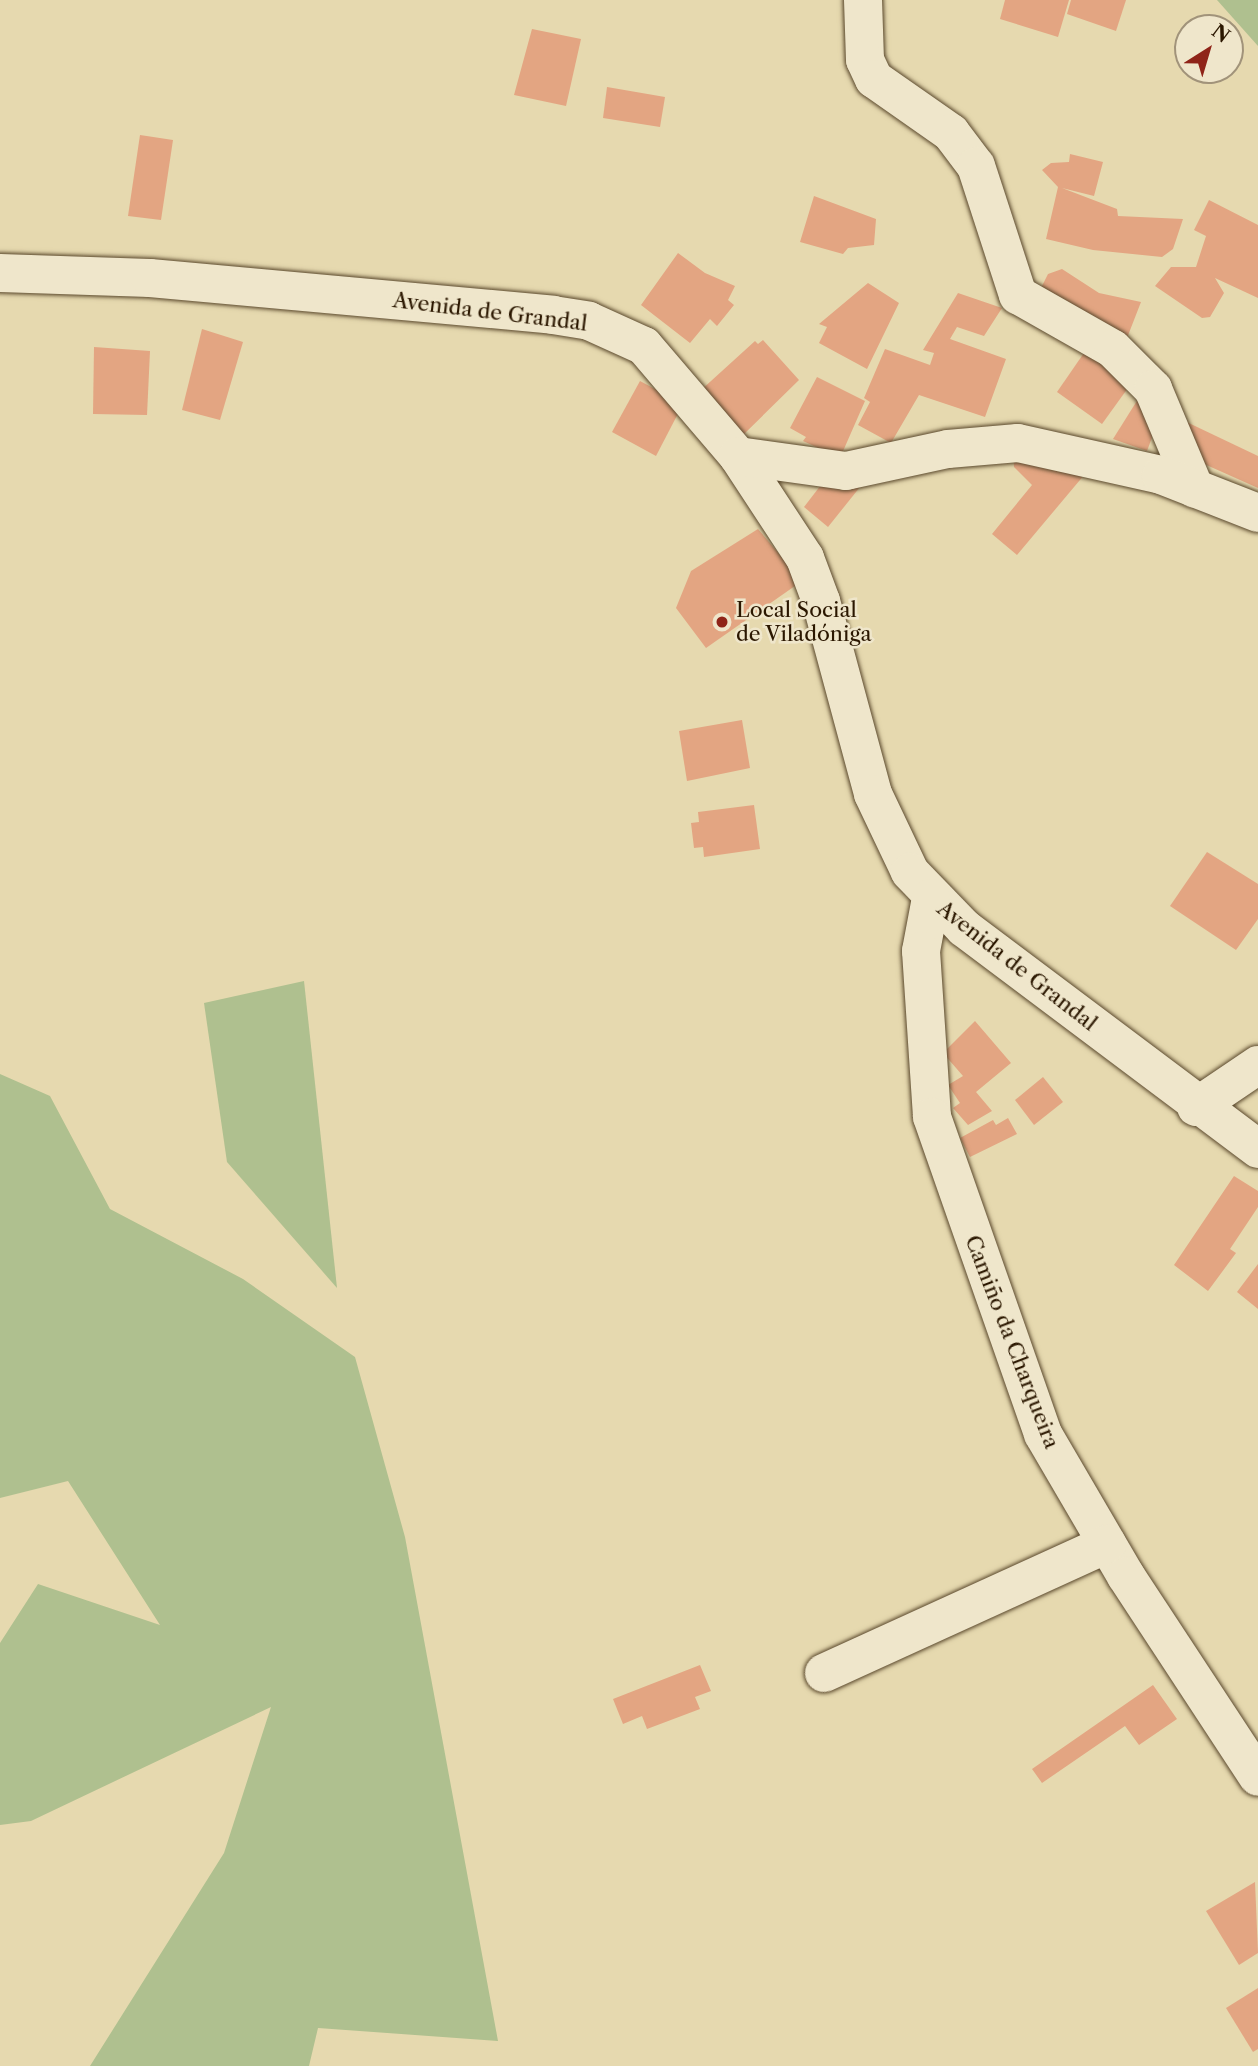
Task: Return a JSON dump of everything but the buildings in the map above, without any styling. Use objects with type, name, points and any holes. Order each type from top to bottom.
[{"type":"street","points":[[863,0],[865,60],[874,79],[951,133],[976,166],[1018,295],[1113,349],[1153,389],[1195,489]]},
{"type":"street","name":"Avenida de Grandal","points":[[0,273],[150,278],[589,321],[644,346],[738,456],[805,558],[821,601],[873,794],[893,844],[931,898],[1196,1107],[1258,1149]]},
{"type":"street","points":[[738,456],[846,471],[948,449],[1018,443],[1161,475],[1258,513]]},
{"type":"street","name":"Camiño da Charqueira","points":[[931,898],[921,951],[932,1116],[1043,1434],[1108,1544],[1258,1777]]},
{"type":"street","points":[[1196,1107],[1258,1065]]},
{"type":"street","points":[[824,1673],[1108,1544]]},
{"type":"green space","points":[[1217,0],[1258,0],[1258,46],[1244,30],[1244,14],[1229,14]]},
{"type":"green space","points":[[304,981],[337,1288],[227,1162],[204,1003]]},
{"type":"green space","points":[[0,1074],[50,1096],[110,1209],[243,1279],[355,1357],[405,1537],[498,2041],[318,2028],[309,2066],[90,2066],[224,1853],[271,1707],[31,1821],[0,1825],[0,1643],[38,1584],[160,1625],[68,1481],[0,1498]]},
{"type":"place","name":"Local Social de Viladóniga","points":[[722,622]]}]
